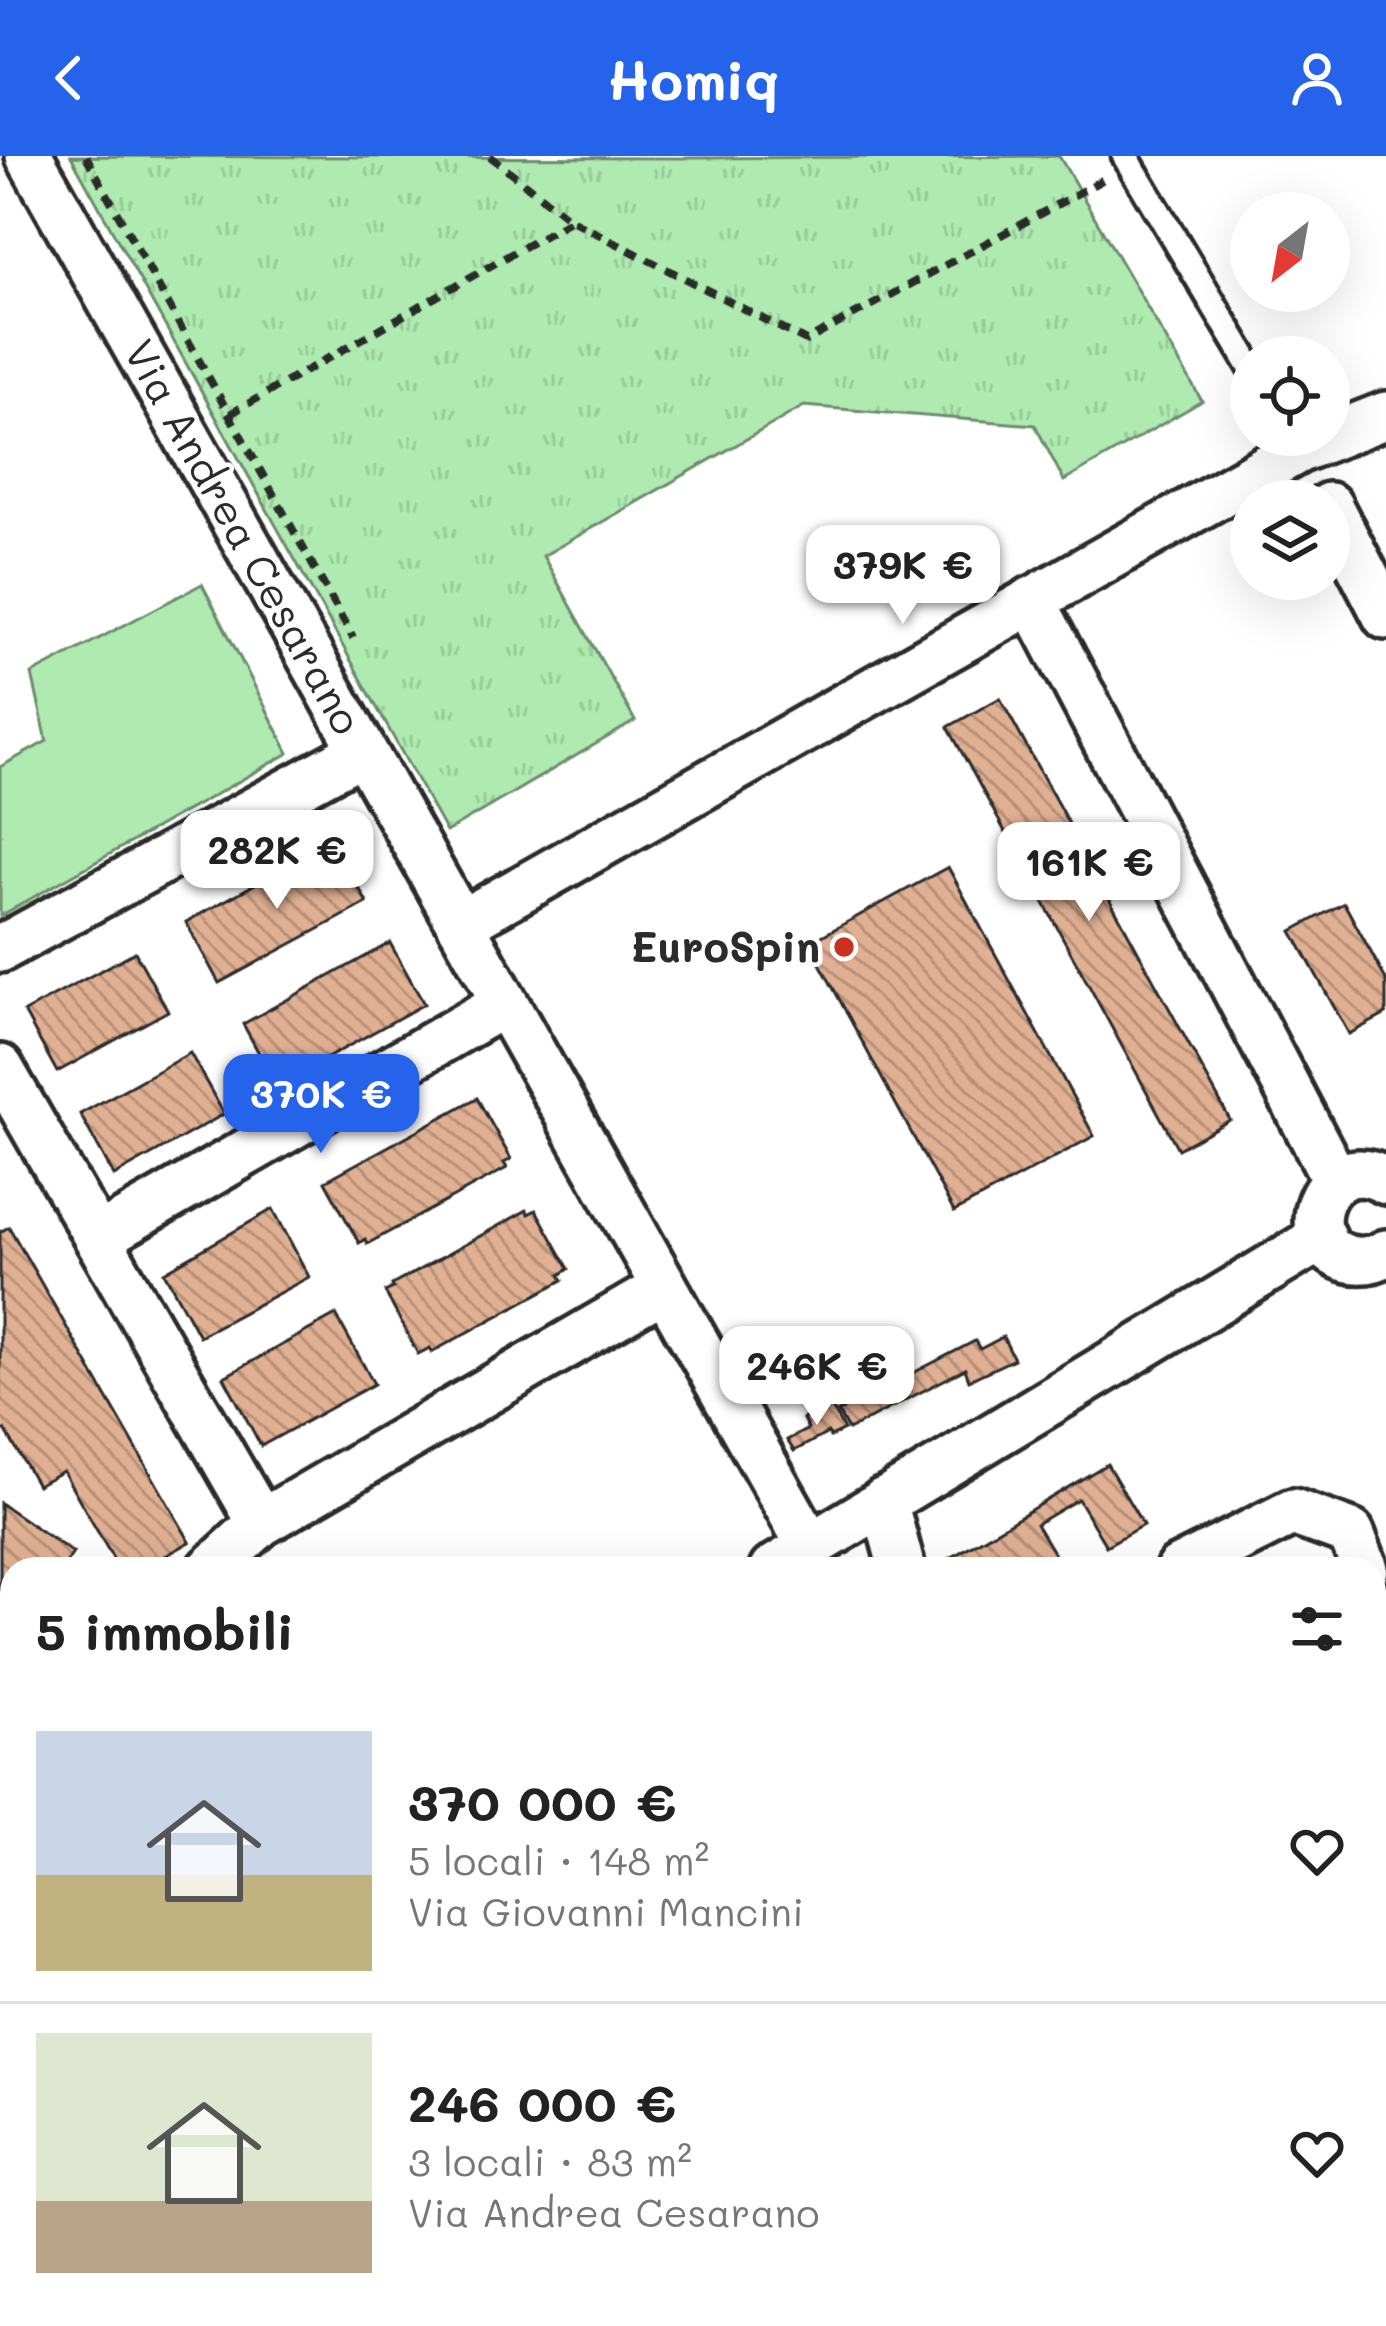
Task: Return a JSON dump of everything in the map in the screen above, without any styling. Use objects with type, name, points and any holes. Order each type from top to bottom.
[{"type":"street","name":"Via Andrea Cesarano","points":[[29,156],[664,1288],[792,1557]]},
{"type":"street","points":[[1350,426],[1386,415]]},
{"type":"street","points":[[460,924],[1032,600],[1273,456]]},
{"type":"street","points":[[1350,546],[1386,616]]},
{"type":"street","points":[[1032,600],[1336,1181]]},
{"type":"street","points":[[0,949],[363,751]]},
{"type":"street","points":[[98,1238],[505,1004]]},
{"type":"street","points":[[0,1067],[261,1523]]},
{"type":"street","points":[[1386,1181],[1354,1173],[1336,1181],[1320,1199],[1317,1211],[1329,1248],[1352,1260],[1365,1261],[1386,1253]]},
{"type":"street","points":[[794,1557],[1322,1237]]},
{"type":"street","points":[[224,1557],[261,1523],[664,1288]]},
{"type":"street","points":[[884,1501],[899,1557]]},
{"type":"street","points":[[1203,1557],[1293,1512],[1351,1533],[1360,1557]]},
{"type":"lane","points":[[1128,160],[1233,336]]},
{"type":"path","points":[[490,156],[571,220],[806,341],[1128,160]]},
{"type":"path","points":[[230,414],[571,220]]},
{"type":"green space","points":[[71,156],[1059,156],[1202,401],[1064,481],[1035,425],[804,406],[543,556],[635,721],[446,832]]},
{"type":"green space","points":[[202,584],[289,753],[0,916],[0,767],[47,741],[32,674]]},
{"type":"building","points":[[1000,698],[1230,1120],[1178,1149],[948,727]]},
{"type":"building","points":[[334,841],[367,903],[219,983],[186,922]]},
{"type":"building","points":[[948,867],[1094,1136],[954,1212],[809,943]]},
{"type":"building","points":[[1344,903],[1386,980],[1386,1014],[1349,1034],[1292,931]]},
{"type":"building","points":[[390,943],[424,1004],[277,1086],[243,1024]]},
{"type":"building","points":[[135,952],[168,1011],[57,1072],[24,1012]]},
{"type":"building","points":[[190,1053],[224,1114],[114,1176],[80,1114]]},
{"type":"building","points":[[477,1098],[511,1159],[504,1163],[507,1168],[367,1244],[365,1239],[359,1243],[325,1181]]},
{"type":"building","points":[[273,1209],[309,1277],[199,1336],[164,1272]]},
{"type":"building","points":[[527,1210],[528,1214],[536,1210],[569,1269],[560,1275],[563,1280],[432,1352],[430,1348],[418,1354],[385,1292]]},
{"type":"building","points":[[9,1227],[190,1542],[163,1557],[112,1557],[63,1471],[37,1485],[5,1430],[0,1432],[0,1232]]},
{"type":"building","points":[[336,1315],[374,1384],[261,1446],[224,1377]]},
{"type":"building","points":[[1003,1337],[1014,1359],[969,1380],[965,1369],[848,1430],[838,1412],[975,1341],[980,1349]]},
{"type":"building","points":[[830,1404],[844,1430],[794,1451],[787,1440],[808,1429],[803,1419]]},
{"type":"building","points":[[1107,1464],[1143,1525],[1106,1546],[1078,1499],[1036,1524],[1056,1557],[952,1557]]},
{"type":"building","points":[[0,1503],[73,1553],[70,1557],[0,1557]]},
{"type":"place","name":"EuroSpin","points":[[844,947]]}]
